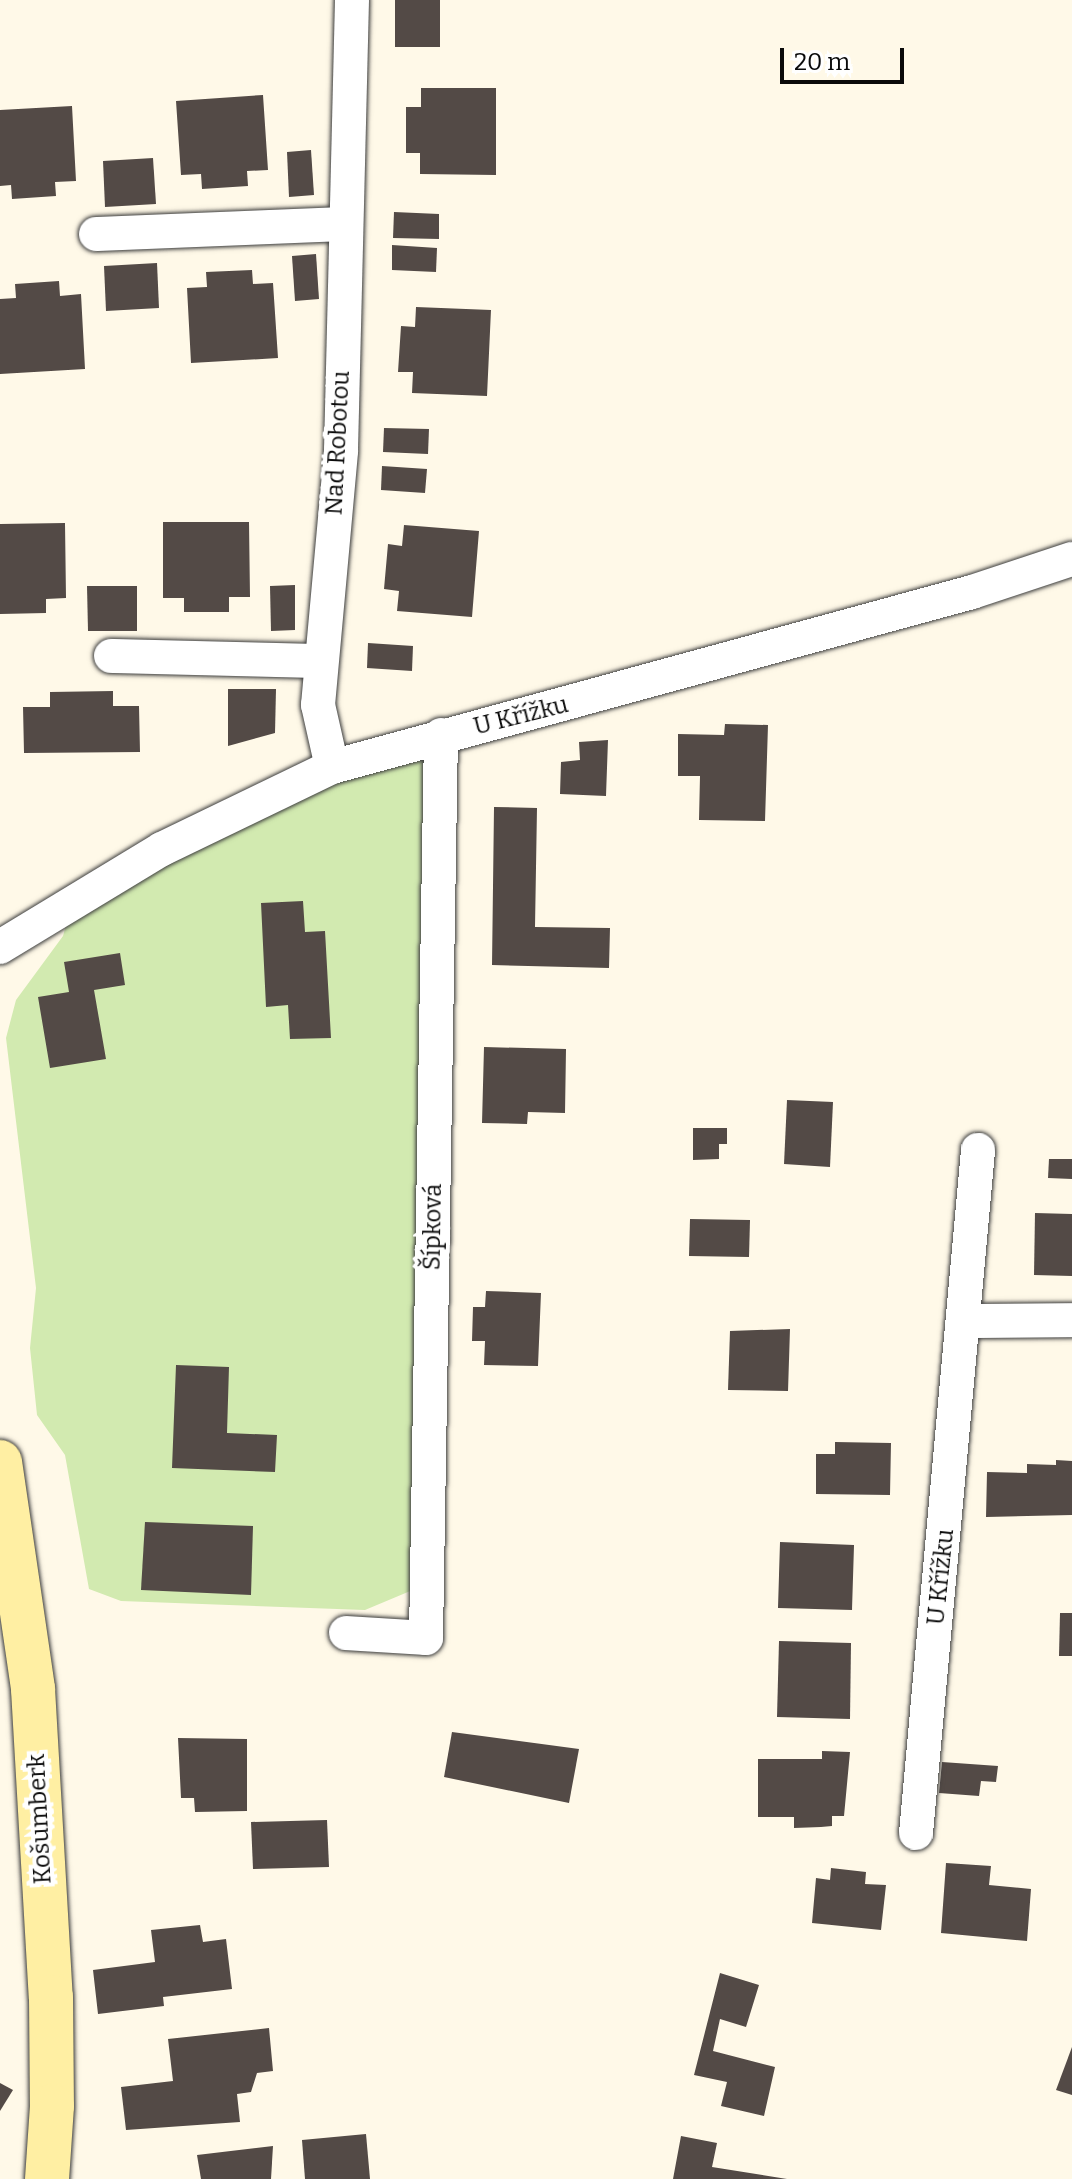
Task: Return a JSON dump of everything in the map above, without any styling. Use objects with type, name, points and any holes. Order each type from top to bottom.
[{"type":"street","name":"Nad Robotou","points":[[332,767],[318,705],[341,450],[352,0]]},
{"type":"street","points":[[96,234],[345,224]]},
{"type":"street","name":"U Křížku","points":[[0,947],[162,849],[332,767],[941,601],[1072,559]]},
{"type":"street","points":[[111,656],[320,661]]},
{"type":"street","name":"Šípková","points":[[346,1633],[426,1638],[441,735]]},
{"type":"street","name":"U Křížku","points":[[916,1833],[966,1321],[978,1150]]},
{"type":"street","points":[[966,1321],[1072,1320]]},
{"type":"street","name":"Košumberk","points":[[0,1462],[33,1689],[51,1997],[52,2106],[47,2179]]},
{"type":"green space","points":[[441,735],[427,1584],[365,1610],[121,1601],[89,1589],[65,1455],[37,1415],[30,1348],[36,1288],[6,1038],[16,1000],[63,936],[73,900]]},
{"type":"building","points":[[395,0],[440,0],[440,47],[395,47]]},
{"type":"building","points":[[421,88],[496,88],[496,175],[420,174],[420,153],[406,153],[406,107],[421,107]]},
{"type":"building","points":[[263,95],[268,170],[247,171],[248,186],[202,189],[201,174],[181,175],[176,101]]},
{"type":"building","points":[[72,106],[76,181],[55,182],[56,196],[12,199],[11,185],[0,186],[0,110]]},
{"type":"building","points":[[311,150],[314,195],[289,197],[287,152]]},
{"type":"building","points":[[153,158],[156,204],[105,207],[103,161]]},
{"type":"building","points":[[394,212],[439,214],[439,239],[393,238]]},
{"type":"building","points":[[392,245],[437,248],[436,272],[392,270]]},
{"type":"building","points":[[316,254],[319,299],[295,301],[292,256]]},
{"type":"building","points":[[157,263],[159,308],[106,311],[104,266]]},
{"type":"building","points":[[252,270],[253,284],[273,283],[278,358],[191,363],[187,288],[207,287],[206,272]]},
{"type":"building","points":[[59,281],[60,296],[81,294],[85,369],[0,374],[0,299],[16,298],[15,284]]},
{"type":"building","points":[[416,307],[491,310],[487,396],[412,393],[413,372],[398,372],[401,326],[415,327]]},
{"type":"building","points":[[384,428],[429,429],[428,454],[383,452]]},
{"type":"building","points":[[382,466],[427,469],[425,493],[381,490]]},
{"type":"building","points":[[163,522],[249,522],[250,597],[229,597],[229,612],[184,612],[184,598],[163,598]]},
{"type":"building","points":[[65,523],[66,598],[46,599],[46,613],[0,614],[0,524]]},
{"type":"building","points":[[404,525],[479,531],[472,617],[397,611],[399,591],[384,589],[388,544],[402,546]]},
{"type":"building","points":[[295,585],[295,630],[271,631],[270,586]]},
{"type":"building","points":[[87,586],[137,586],[137,631],[88,631]]},
{"type":"building","points":[[368,643],[413,646],[412,671],[367,668]]},
{"type":"building","points":[[228,689],[276,689],[275,733],[228,746]]},
{"type":"building","points":[[113,691],[113,706],[139,706],[140,752],[24,753],[23,707],[50,707],[50,692]]},
{"type":"building","points":[[725,724],[768,725],[765,821],[699,820],[700,776],[678,776],[678,734],[724,735]]},
{"type":"building","points":[[608,740],[606,796],[560,794],[561,762],[580,760],[579,742]]},
{"type":"building","points":[[494,807],[537,808],[535,927],[610,928],[609,968],[492,965]]},
{"type":"building","points":[[303,901],[305,932],[325,931],[331,1038],[290,1039],[288,1005],[266,1007],[261,903]]},
{"type":"building","points":[[120,953],[125,985],[94,990],[106,1059],[50,1068],[38,997],[69,992],[64,962]]},
{"type":"building","points":[[484,1047],[566,1049],[565,1113],[528,1112],[527,1124],[482,1123]]},
{"type":"building","points":[[787,1100],[833,1102],[830,1167],[784,1164]]},
{"type":"building","points":[[693,1128],[727,1128],[727,1144],[719,1144],[719,1159],[693,1160]]},
{"type":"building","points":[[1049,1159],[1072,1159],[1072,1179],[1048,1178]]},
{"type":"building","points":[[1035,1213],[1072,1214],[1072,1276],[1034,1275]]},
{"type":"building","points":[[690,1219],[750,1220],[749,1257],[689,1256]]},
{"type":"building","points":[[486,1291],[541,1293],[538,1366],[484,1365],[485,1341],[472,1341],[473,1307],[485,1307]]},
{"type":"building","points":[[790,1329],[788,1391],[728,1390],[730,1331]]},
{"type":"building","points":[[176,1365],[229,1367],[227,1433],[277,1435],[275,1472],[172,1468]]},
{"type":"building","points":[[835,1442],[891,1443],[890,1495],[816,1494],[816,1454],[835,1454]]},
{"type":"building","points":[[1056,1460],[1072,1461],[1072,1515],[986,1517],[987,1472],[1027,1473],[1027,1464],[1056,1465]]},
{"type":"building","points":[[145,1522],[253,1526],[251,1595],[141,1590]]},
{"type":"building","points":[[780,1542],[854,1545],[852,1610],[778,1608]]},
{"type":"building","points":[[1060,1613],[1072,1613],[1072,1656],[1059,1656]]},
{"type":"building","points":[[779,1641],[851,1643],[850,1719],[777,1717]]},
{"type":"building","points":[[452,1732],[579,1749],[569,1803],[444,1777]]},
{"type":"building","points":[[178,1738],[247,1739],[247,1811],[195,1812],[194,1798],[181,1798]]},
{"type":"building","points":[[822,1751],[850,1752],[844,1816],[832,1816],[832,1826],[794,1828],[794,1817],[758,1817],[758,1759],[822,1759]]},
{"type":"building","points":[[942,1762],[998,1766],[996,1782],[981,1781],[979,1796],[939,1793]]},
{"type":"building","points":[[327,1820],[329,1867],[253,1869],[251,1822]]},
{"type":"building","points":[[946,1863],[991,1866],[989,1885],[1031,1889],[1027,1941],[941,1933]]},
{"type":"building","points":[[831,1868],[866,1872],[865,1884],[886,1885],[881,1930],[812,1923],[816,1878],[830,1880]]},
{"type":"building","points":[[200,1925],[203,1942],[226,1939],[232,1989],[163,1997],[164,2006],[98,2014],[93,1970],[155,1962],[151,1930]]},
{"type":"building","points":[[720,1973],[759,1985],[746,2027],[720,2019],[713,2051],[775,2067],[764,2116],[721,2106],[727,2082],[694,2075]]},
{"type":"building","points":[[269,2028],[273,2071],[257,2073],[251,2092],[237,2094],[240,2122],[126,2130],[121,2087],[173,2081],[168,2039]]},
{"type":"building","points":[[1072,2047],[1072,2095],[1056,2090]]},
{"type":"building","points":[[0,2083],[13,2090],[0,2111]]},
{"type":"building","points":[[366,2134],[370,2179],[305,2179],[302,2140]]},
{"type":"building","points":[[681,2136],[717,2143],[712,2167],[787,2179],[673,2179]]},
{"type":"building","points":[[273,2146],[271,2179],[201,2179],[197,2155]]}]
